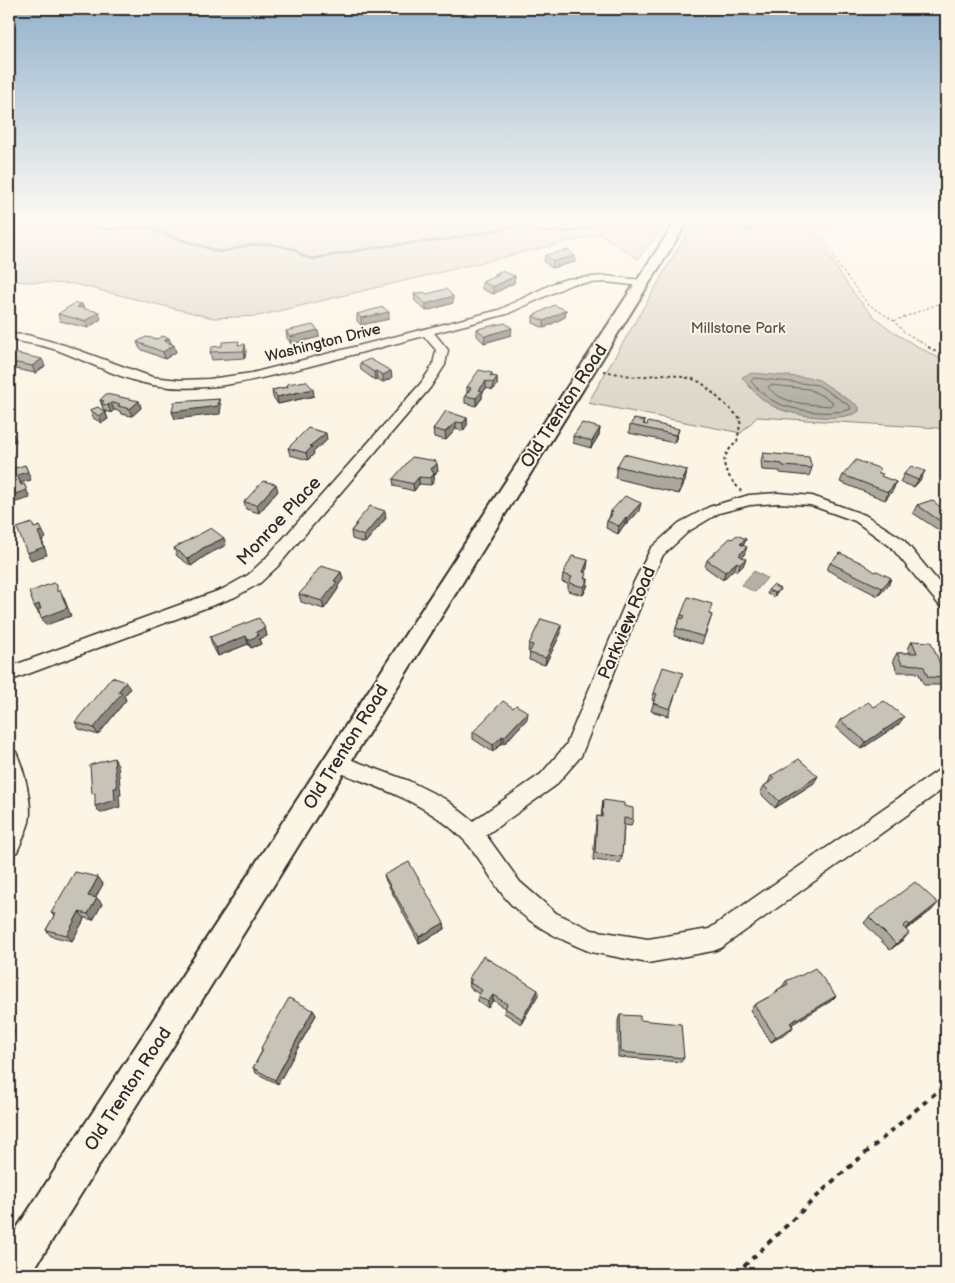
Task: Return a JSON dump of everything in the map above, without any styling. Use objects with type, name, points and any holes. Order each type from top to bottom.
[{"type":"main road","name":"Old Trenton Road","points":[[9,1274],[642,283]]},
{"type":"street","name":"Washington Drive","points":[[9,337],[22,338],[68,349],[138,378],[173,384],[215,382],[252,377],[508,310],[558,285],[574,281]]},
{"type":"street","name":"Washington Drive","points":[[623,281],[642,283]]},
{"type":"street","name":"Monroe Place","points":[[9,674],[229,593],[254,579],[272,563],[426,385],[439,365],[442,350],[427,332]]},
{"type":"street","name":"Parkview Road","points":[[472,833],[548,780],[574,750],[642,582],[657,552],[684,527],[714,510],[749,500],[778,498],[812,501],[860,518],[898,544],[946,602]]},
{"type":"street","points":[[9,758],[18,792],[19,821],[9,845]]},
{"type":"street","points":[[337,763],[402,787],[438,805],[472,833],[512,889],[548,921],[591,941],[648,951],[713,940],[946,776]]},
{"type":"path","points":[[851,281],[868,304],[894,321],[904,332],[946,358]]},
{"type":"path","points":[[894,321],[946,301]]},
{"type":"path","points":[[603,371],[636,377],[666,374],[680,375],[702,383],[712,391],[725,406],[741,419],[737,442],[727,450],[723,464],[728,476],[749,500]]},
{"type":"path","points":[[736,1274],[832,1182],[946,1084]]},
{"type":"green space","points":[[9,281],[405,281],[258,316],[213,318],[74,284]]},
{"type":"green space","name":"Millstone Park","points":[[659,281],[845,281],[874,317],[893,332],[946,362],[946,436],[938,428],[757,417],[741,433],[588,403]]},
{"type":"water","points":[[752,373],[819,380],[859,407],[859,411],[841,417],[816,417],[781,410],[760,397],[742,377]]},
{"type":"water","points":[[754,571],[767,578],[755,592],[741,585]]},
{"type":"building","points":[[485,281],[505,281],[493,287],[482,282]]},
{"type":"building","points":[[446,289],[453,296],[426,304],[414,294],[424,292],[427,294]]},
{"type":"building","points":[[75,303],[82,304],[77,307],[99,312],[85,321],[58,314]]},
{"type":"building","points":[[554,305],[566,310],[544,321],[533,316]]},
{"type":"building","points":[[383,307],[389,312],[361,318],[357,314]]},
{"type":"building","points":[[505,323],[512,328],[485,336],[477,329]]},
{"type":"building","points":[[313,325],[318,330],[290,337],[286,331]]},
{"type":"building","points":[[162,336],[169,338],[164,341],[174,345],[163,352],[137,342],[146,337],[157,339]]},
{"type":"building","points":[[239,341],[238,345],[245,344],[244,351],[210,352],[212,347],[222,346],[222,342]]},
{"type":"building","points":[[14,353],[42,359],[32,366],[12,362],[14,360],[9,359],[9,357]]},
{"type":"building","points":[[370,359],[391,371],[383,375],[376,371],[374,372],[360,363]]},
{"type":"building","points":[[479,370],[492,373],[490,376],[497,377],[493,383],[486,381],[479,390],[482,391],[476,398],[465,396],[471,388],[467,387]]},
{"type":"building","points":[[306,381],[313,389],[277,397],[272,390],[288,387],[287,384]]},
{"type":"building","points":[[106,394],[139,401],[130,409],[118,406],[120,404],[101,404],[104,401],[100,400]]},
{"type":"building","points":[[219,399],[218,406],[172,412],[174,402]]},
{"type":"building","points":[[98,407],[105,412],[99,416],[90,410]]},
{"type":"building","points":[[446,411],[467,418],[463,423],[456,422],[445,432],[433,429]]},
{"type":"building","points":[[634,419],[645,421],[643,424],[647,425],[648,422],[679,429],[676,435],[630,425]]},
{"type":"building","points":[[582,423],[600,428],[592,441],[573,436]]},
{"type":"building","points":[[308,428],[326,433],[310,446],[312,447],[306,453],[288,448]]},
{"type":"building","points":[[763,453],[809,457],[812,468],[783,466],[782,464],[765,462]]},
{"type":"building","points":[[624,454],[687,470],[682,482],[617,466]]},
{"type":"building","points":[[412,457],[436,461],[437,464],[431,469],[434,474],[430,478],[419,477],[413,484],[393,479]]},
{"type":"building","points":[[856,460],[881,469],[878,473],[883,474],[881,476],[896,482],[888,492],[843,475]]},
{"type":"building","points":[[25,465],[28,472],[17,475],[21,485],[24,484],[27,490],[9,496],[9,470]]},
{"type":"building","points":[[911,466],[925,471],[918,480],[904,474]]},
{"type":"building","points":[[263,481],[276,484],[257,505],[244,502]]},
{"type":"building","points":[[625,496],[641,503],[619,526],[607,521],[612,515],[610,514],[613,512],[611,511]]},
{"type":"building","points":[[932,500],[946,512],[946,525],[917,505]]},
{"type":"building","points":[[370,506],[385,511],[364,536],[351,531],[357,524],[355,524]]},
{"type":"building","points":[[32,523],[34,528],[40,526],[42,531],[38,532],[44,547],[27,553],[17,528]]},
{"type":"building","points":[[211,528],[224,538],[203,548],[188,559],[174,548]]},
{"type":"building","points":[[737,535],[746,539],[740,544],[747,547],[739,555],[746,559],[740,564],[737,562],[725,572],[707,560],[730,538],[732,539]]},
{"type":"building","points":[[840,553],[862,563],[875,572],[877,571],[891,578],[882,588],[830,563]]},
{"type":"building","points":[[572,556],[588,560],[583,572],[587,573],[585,579],[588,579],[584,587],[569,583],[572,577],[563,574]]},
{"type":"building","points":[[321,566],[341,572],[334,581],[337,582],[322,601],[299,594],[311,581],[309,581]]},
{"type":"building","points":[[53,583],[57,585],[57,592],[60,590],[67,608],[41,618],[38,609],[41,609],[39,604],[34,606],[29,592]]},
{"type":"building","points":[[773,585],[780,589],[775,593],[768,590]]},
{"type":"building","points":[[688,597],[712,604],[709,614],[712,615],[704,637],[676,628],[680,618],[683,619],[685,616],[681,615]]},
{"type":"building","points":[[259,618],[265,628],[256,632],[258,636],[248,640],[246,636],[216,648],[210,637]]},
{"type":"building","points":[[541,619],[561,625],[546,658],[529,653],[533,645],[529,644]]},
{"type":"building","points":[[912,641],[931,642],[946,678],[928,677],[924,667],[920,665],[902,664],[897,653],[917,653]]},
{"type":"building","points":[[663,667],[683,673],[670,709],[653,703],[657,694],[654,693]]},
{"type":"building","points":[[112,677],[126,682],[118,692],[122,693],[94,728],[75,722]]},
{"type":"building","points":[[503,701],[513,708],[516,705],[528,712],[504,737],[502,736],[493,745],[473,732]]},
{"type":"building","points":[[884,701],[904,717],[866,742],[840,720],[868,702],[874,707]]},
{"type":"building","points":[[114,758],[117,788],[114,788],[115,800],[95,806],[95,793],[92,794],[90,765]]},
{"type":"building","points":[[799,759],[818,776],[779,801],[764,786],[774,779],[771,776]]},
{"type":"building","points":[[603,800],[624,803],[624,806],[633,808],[633,819],[624,818],[622,857],[595,853],[597,816],[602,817]]},
{"type":"building","points":[[409,862],[444,923],[419,937],[384,875]]},
{"type":"building","points":[[75,872],[98,877],[88,896],[97,898],[88,914],[79,912],[67,935],[46,930],[55,914],[51,913]]},
{"type":"building","points":[[915,882],[938,903],[910,925],[907,923],[903,927],[909,933],[896,944],[869,917]]},
{"type":"building","points":[[483,956],[538,990],[522,1019],[505,1008],[507,1004],[493,995],[488,1002],[478,996],[482,990],[470,983],[472,980],[469,978]]},
{"type":"building","points":[[815,968],[836,996],[790,1023],[793,1027],[776,1037],[754,1005],[778,992],[777,990],[788,984],[786,981]]},
{"type":"building","points":[[289,998],[313,1010],[275,1080],[253,1068],[263,1050],[261,1048]]},
{"type":"building","points":[[620,1015],[640,1016],[640,1020],[681,1024],[684,1058],[621,1052]]}]
